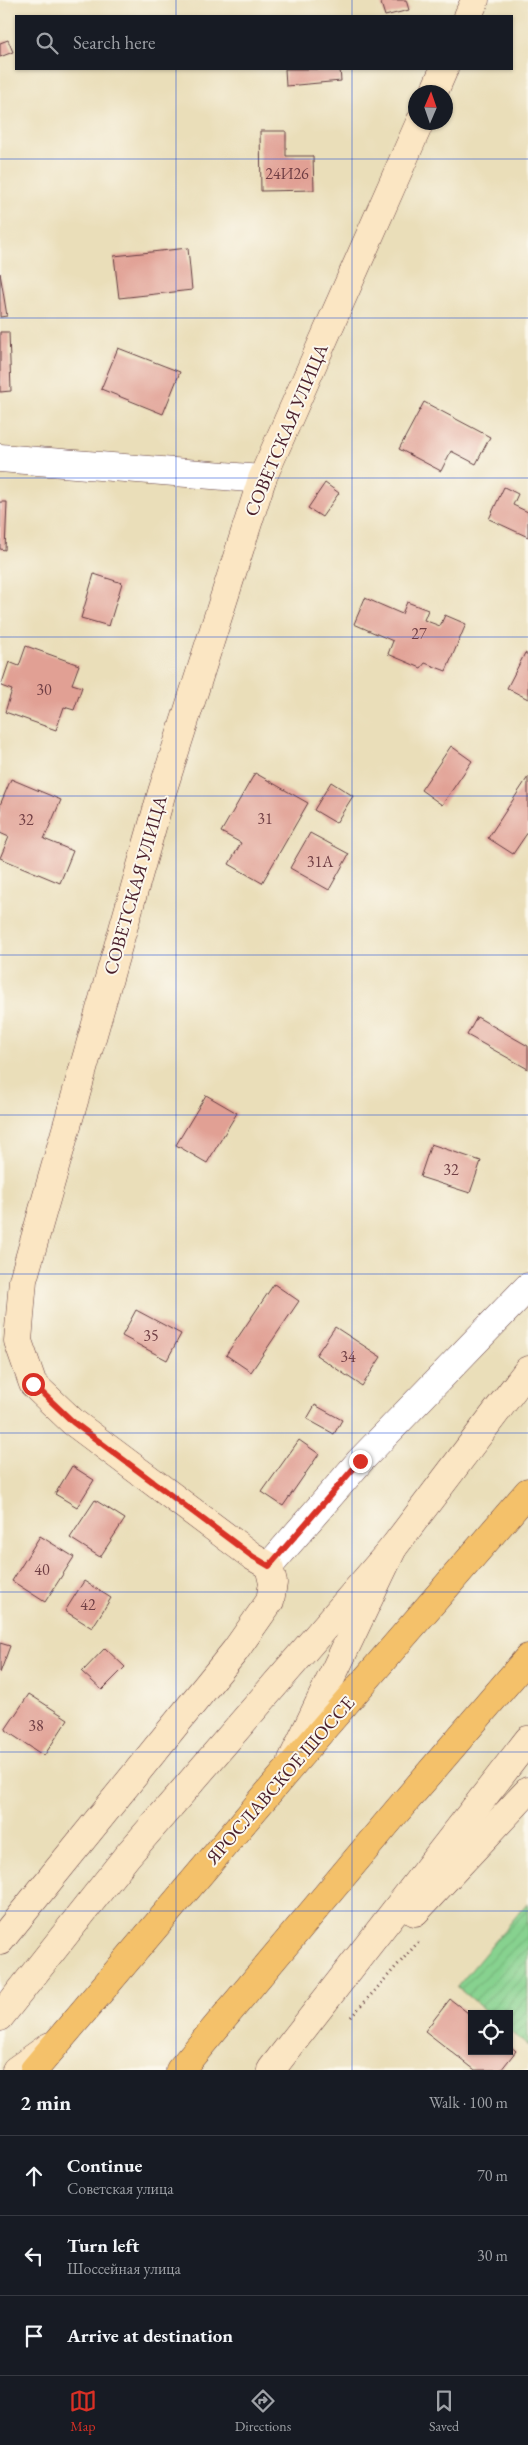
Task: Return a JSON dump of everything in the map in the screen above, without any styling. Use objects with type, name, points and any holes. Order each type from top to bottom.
[{"type":"highway","name":"ЯРОСЛАВСКОЕ ШОССЕ","points":[[34,2070],[285,1773],[528,1492]]},
{"type":"highway","points":[[180,2070],[528,1658]]},
{"type":"street","points":[[468,15],[475,0]]},
{"type":"street","points":[[437,85],[444,70]]},
{"type":"street","name":"СОВЕТСКАЯ УЛИЦА","points":[[269,1566],[252,1556],[73,1422],[33,1384],[18,1341],[26,1270],[162,792],[262,479],[416,130]]},
{"type":"street","points":[[0,458],[262,479]]},
{"type":"street","points":[[0,1941],[235,1651],[270,1601],[273,1583],[269,1566],[360,1461],[528,1287]]},
{"type":"street","points":[[0,2017],[127,1856],[393,1548],[528,1370]]},
{"type":"street","points":[[285,1773],[393,1548]]},
{"type":"street","points":[[272,2070],[528,1740]]},
{"type":"street","points":[[272,2070],[454,1869],[528,1791]]},
{"type":"street","points":[[16,2070],[61,2037]]},
{"type":"path","points":[[350,2018],[422,1937]]},
{"type":"green space","points":[[528,1902],[528,2046],[513,2034],[513,2010],[484,2010],[457,1987]]},
{"type":"building","points":[[380,0],[406,0],[409,10],[385,15]]},
{"type":"building","points":[[8,40],[13,52],[0,57],[0,43]]},
{"type":"building","points":[[285,70],[340,70],[341,81],[286,86]]},
{"type":"building","points":[[260,131],[286,131],[286,156],[313,156],[314,190],[261,191]]},
{"type":"building","points":[[188,248],[192,290],[119,298],[114,256]]},
{"type":"building","points":[[0,273],[7,316],[0,317]]},
{"type":"building","points":[[0,332],[9,332],[11,391],[0,392]]},
{"type":"building","points":[[118,348],[180,372],[163,414],[101,389]]},
{"type":"building","points":[[424,402],[490,437],[476,464],[451,451],[441,471],[399,449]]},
{"type":"building","points":[[325,483],[339,493],[322,517],[308,508]]},
{"type":"building","points":[[504,487],[518,494],[513,505],[528,512],[528,537],[489,519]]},
{"type":"building","points":[[0,502],[7,502],[5,550],[0,549]]},
{"type":"building","points":[[94,574],[122,583],[109,626],[81,618]]},
{"type":"building","points":[[365,598],[402,614],[407,602],[428,610],[424,620],[440,626],[445,615],[466,624],[446,671],[425,663],[421,668],[388,654],[393,641],[354,624]]},
{"type":"building","points":[[26,646],[79,665],[72,684],[82,687],[74,710],[64,707],[56,730],[5,712],[12,690],[1,686],[9,662],[19,666]]},
{"type":"building","points":[[525,653],[528,655],[528,699],[507,688]]},
{"type":"building","points":[[451,746],[472,761],[442,805],[421,790]]},
{"type":"building","points":[[255,773],[308,803],[262,883],[229,864],[241,843],[221,832]]},
{"type":"building","points":[[528,777],[528,832],[513,854],[488,838]]},
{"type":"building","points":[[11,779],[61,800],[44,839],[73,851],[60,883],[0,858],[9,837],[0,833],[0,805]]},
{"type":"building","points":[[331,782],[353,796],[336,823],[314,810]]},
{"type":"building","points":[[310,833],[349,854],[329,890],[290,868]]},
{"type":"building","points":[[477,1017],[528,1046],[528,1069],[467,1035]]},
{"type":"building","points":[[206,1095],[237,1113],[207,1163],[176,1145]]},
{"type":"building","points":[[431,1144],[481,1161],[470,1193],[420,1177]]},
{"type":"building","points":[[274,1284],[299,1301],[251,1372],[226,1355]]},
{"type":"building","points":[[136,1310],[181,1334],[167,1360],[122,1336]]},
{"type":"building","points":[[335,1327],[381,1357],[362,1386],[316,1355]]},
{"type":"building","points":[[315,1405],[342,1420],[334,1434],[307,1419]]},
{"type":"building","points":[[299,1440],[319,1454],[283,1506],[262,1492]]},
{"type":"building","points":[[72,1466],[94,1480],[77,1507],[55,1494]]},
{"type":"building","points":[[95,1500],[125,1519],[100,1557],[70,1538]]},
{"type":"building","points":[[40,1536],[74,1557],[45,1602],[12,1581]]},
{"type":"building","points":[[84,1581],[111,1598],[92,1628],[65,1611]]},
{"type":"building","points":[[0,1643],[10,1646],[0,1673]]},
{"type":"building","points":[[105,1648],[125,1667],[102,1690],[82,1672]]},
{"type":"building","points":[[29,1694],[68,1719],[44,1756],[5,1730]]},
{"type":"building","points":[[450,1999],[468,2013],[468,2055],[513,2055],[501,2070],[475,2070],[425,2031]]},
{"type":"route","points":[[33,1384],[73,1422],[252,1556],[269,1566],[360,1461]]}]
